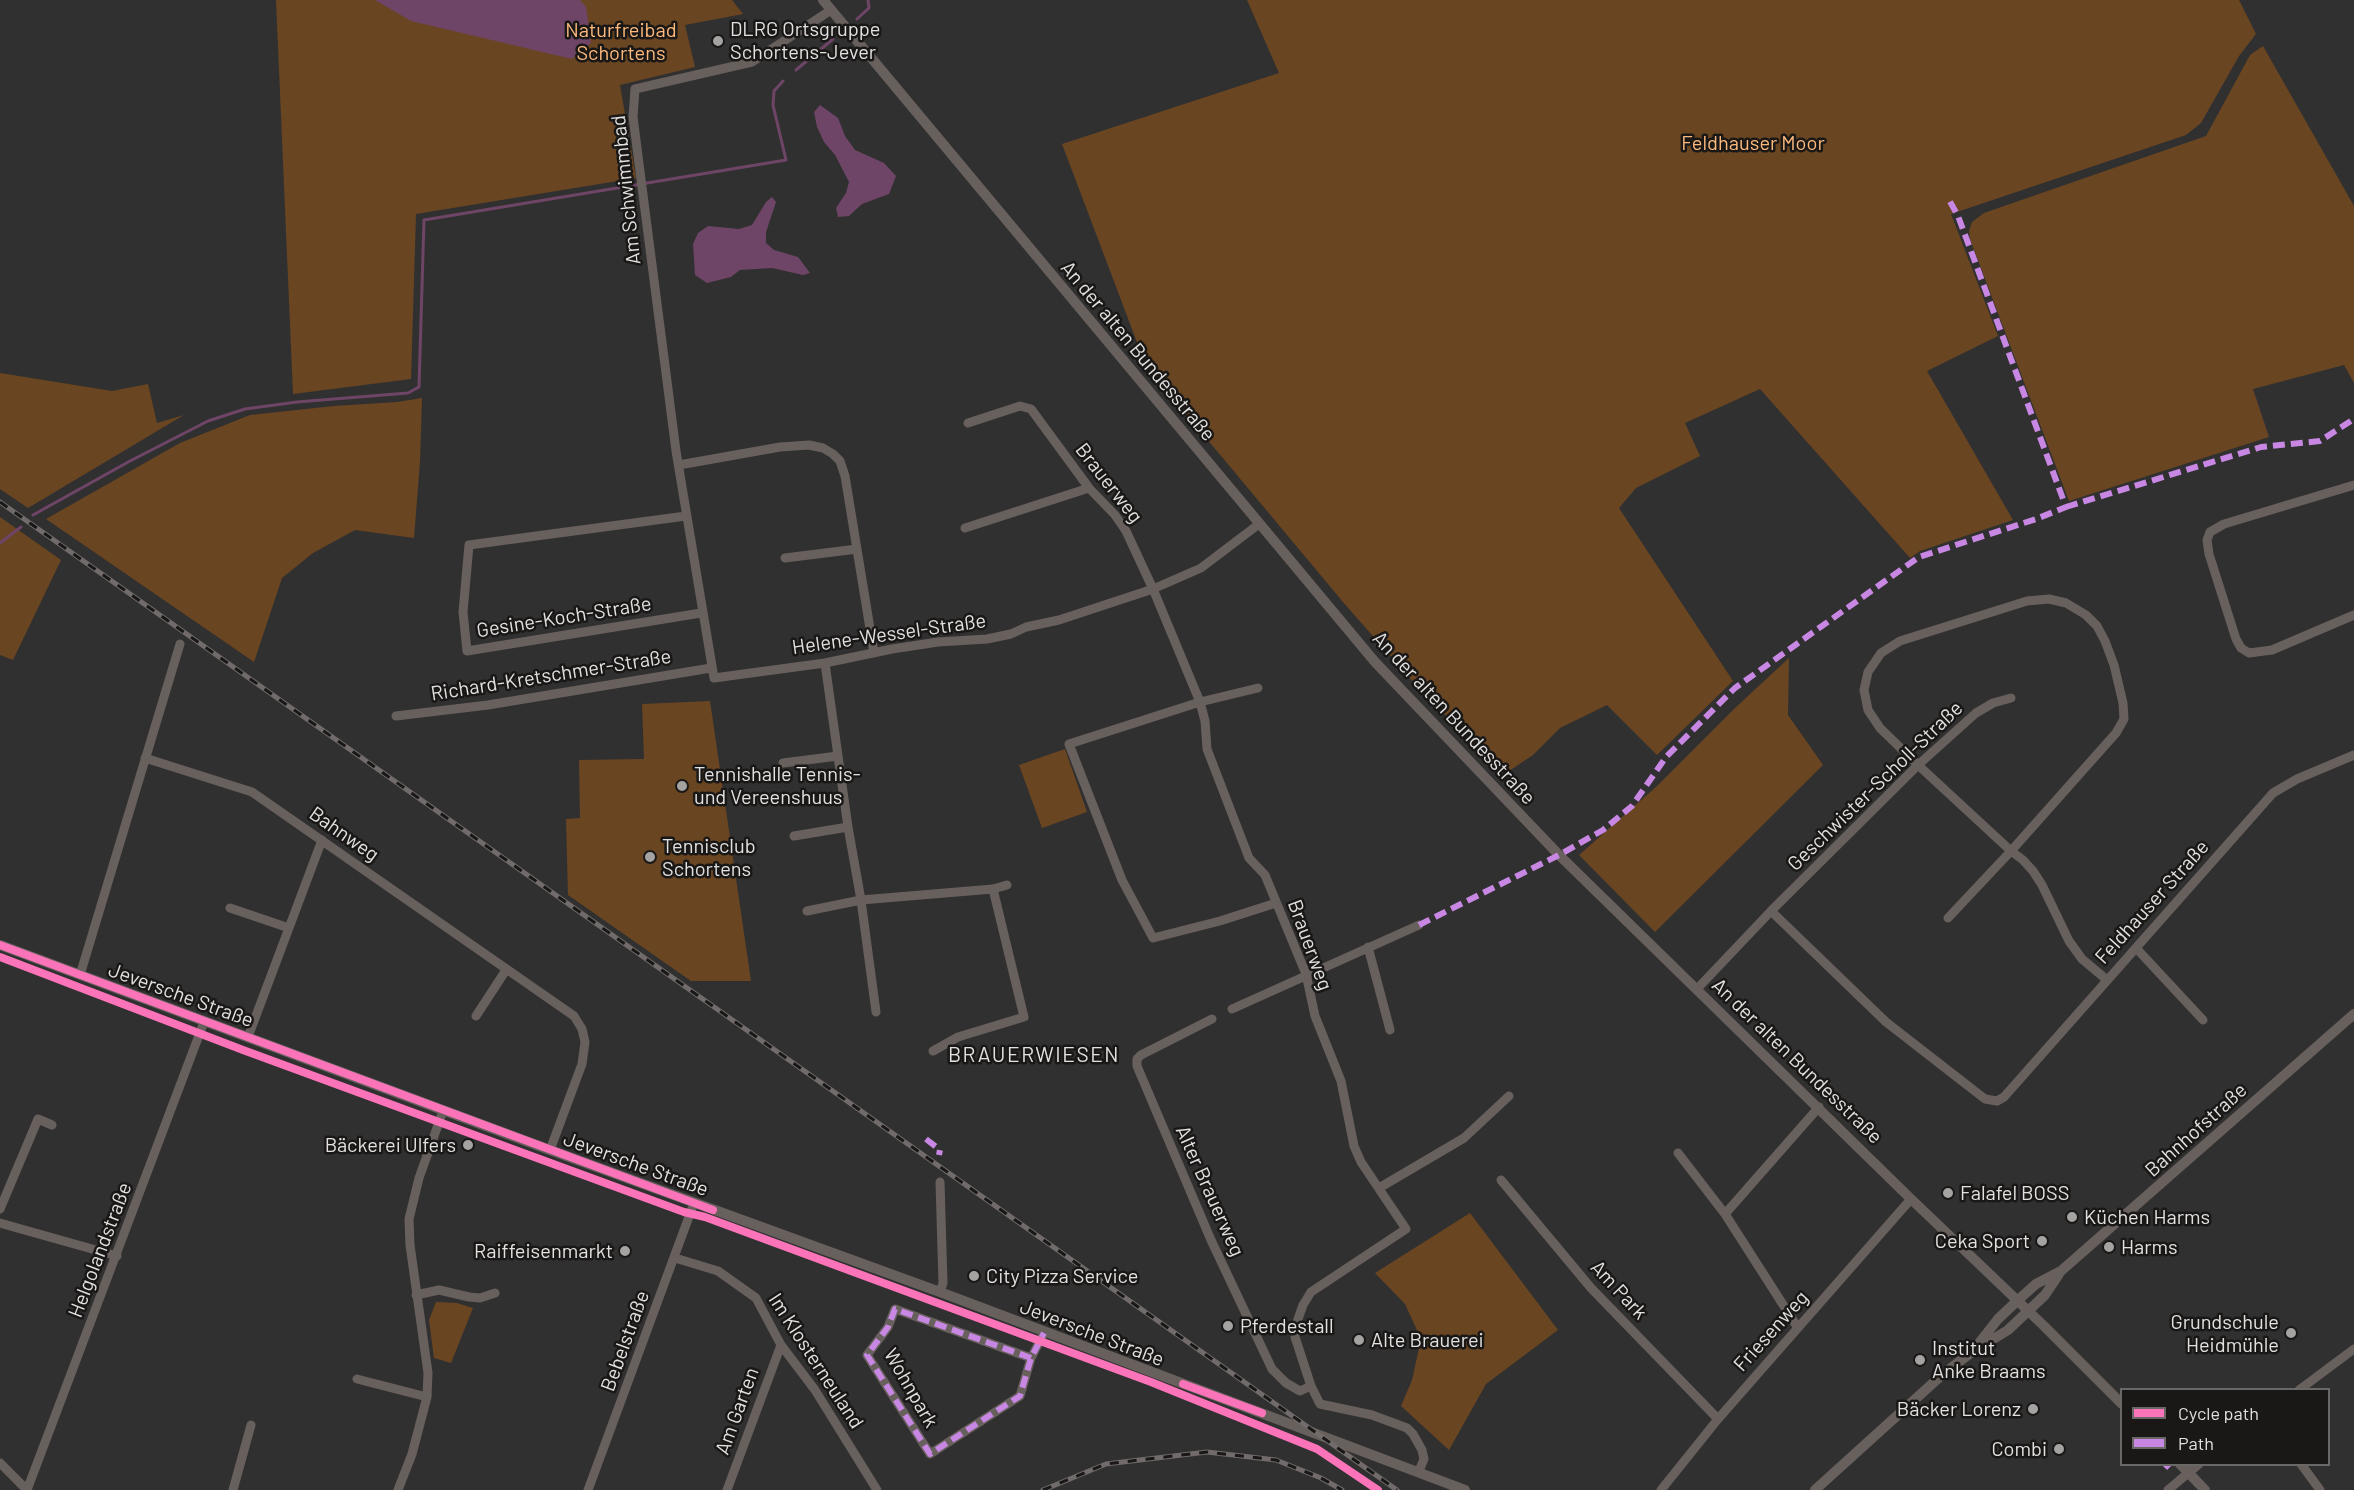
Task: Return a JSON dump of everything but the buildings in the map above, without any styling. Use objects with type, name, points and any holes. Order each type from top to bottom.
[{"type":"street","name":"An der alten Bundesstraße","points":[[823,0],[1375,662],[1559,855],[2029,1311],[2120,1403]]},
{"type":"street","name":"Am Schwimmbad","points":[[679,465],[633,117],[635,88],[752,62],[831,10]]},
{"type":"street","name":"Brauerweg","points":[[969,423],[1020,406],[1031,409],[1089,488],[1115,515],[1126,531],[1153,588],[1200,702],[1205,721],[1207,749],[1249,858],[1265,875],[1306,974],[1315,1016],[1341,1082],[1354,1146],[1361,1162],[1406,1229],[1311,1292],[1303,1305],[1295,1337],[1311,1386],[1320,1404],[1372,1415],[1407,1428],[1422,1450],[1424,1459],[1419,1471]]},
{"type":"street","points":[[711,668],[679,465],[780,447],[809,445],[823,448],[840,461],[845,476],[874,653]]},
{"type":"street","points":[[2354,485],[2224,524],[2210,532],[2207,540],[2209,554],[2236,639],[2248,654],[2272,650],[2354,615]]},
{"type":"street","points":[[965,528],[1089,488]]},
{"type":"street","name":"Gesine-Koch-Straße","points":[[686,516],[469,545],[463,612],[467,651],[701,613]]},
{"type":"street","name":"Helene-Wessel-Straße","points":[[711,668],[714,678],[825,663],[938,642],[987,639],[1011,634],[1026,627],[1059,620],[1153,588],[1201,568],[1258,524]]},
{"type":"street","points":[[785,558],[857,549]]},
{"type":"street","points":[[1948,918],[2011,851],[2116,734],[2124,719],[2114,665],[2097,626],[2086,615],[2066,603],[2049,599],[2027,601],[1900,641],[1881,653],[1868,672],[1864,690],[1868,710],[1880,728],[1918,765],[2011,851],[2028,866],[2043,885],[2069,941],[2082,958],[2107,980]]},
{"type":"street","points":[[80,975],[180,644]]},
{"type":"street","points":[[825,663],[876,1012]]},
{"type":"street","name":"Richard-Kretschmer-Straße","points":[[396,716],[488,705],[711,668]]},
{"type":"street","points":[[1258,688],[1200,702],[1069,744],[1122,880],[1153,938],[1220,921],[1276,903]]},
{"type":"street","name":"Geschwister-Scholl-Straße","points":[[1696,989],[1918,765],[1976,713],[1993,703],[2011,698]]},
{"type":"street","name":"Feldhauser Straße","points":[[1771,911],[1886,1022],[1985,1099],[1997,1101],[2004,1097],[2273,794],[2296,779],[2354,754]]},
{"type":"street","points":[[783,764],[838,756]]},
{"type":"street","name":"Bahnweg","points":[[145,758],[252,792],[574,1016],[582,1029],[585,1042],[582,1064],[550,1150]]},
{"type":"street","points":[[794,836],[848,827]]},
{"type":"street","points":[[248,1037],[322,840]]},
{"type":"street","points":[[807,911],[861,900],[993,889],[1007,885]]},
{"type":"street","points":[[933,1051],[958,1037],[1023,1017],[993,889]]},
{"type":"street","points":[[230,908],[289,928]]},
{"type":"street","points":[[1232,1009],[1419,924]]},
{"type":"street","name":"Jeversche Straße","points":[[0,945],[443,1111],[940,1292],[1465,1490]]},
{"type":"street","points":[[1368,946],[1390,1030]]},
{"type":"street","points":[[2136,948],[2203,1020]]},
{"type":"street","points":[[476,1016],[506,970]]},
{"type":"street","name":"Bahnhofstraße","points":[[1972,1352],[1998,1319],[2036,1284],[2061,1271],[2354,1014]]},
{"type":"street","name":"Alter Brauerweg","points":[[1212,1019],[1141,1055],[1137,1059],[1137,1066],[1211,1240],[1272,1369],[1286,1383],[1300,1391],[1311,1386]]},
{"type":"street","name":"Helgolandstraße","points":[[27,1490],[204,1022]]},
{"type":"street","points":[[1379,1188],[1464,1138],[1509,1096]]},
{"type":"street","points":[[1725,1214],[1819,1107]]},
{"type":"street","points":[[398,1490],[412,1454],[427,1398],[428,1373],[416,1295],[409,1219],[419,1178],[443,1111]]},
{"type":"street","points":[[0,1209],[38,1119],[52,1125]]},
{"type":"street","points":[[1678,1153],[1725,1214],[1798,1328]]},
{"type":"street","name":"Am Park","points":[[1501,1180],[1592,1288],[1718,1419]]},
{"type":"street","points":[[940,1182],[943,1283],[940,1292]]},
{"type":"street","name":"Friesenweg","points":[[1661,1490],[1718,1419],[1911,1199]]},
{"type":"street","name":"Bebelstraße","points":[[588,1490],[694,1203]]},
{"type":"street","points":[[0,1223],[117,1256]]},
{"type":"street","name":"Im Klosterneuland","points":[[675,1258],[718,1271],[756,1298],[781,1345],[815,1390],[877,1490]]},
{"type":"street","name":"Bahnhofstraße","points":[[1815,1490],[1943,1374],[1972,1352],[2008,1330],[2045,1295],[2061,1271]]},
{"type":"street","points":[[416,1295],[439,1290],[480,1298],[495,1293]]},
{"type":"street","name":"Wohnpark","points":[[1031,1358],[895,1309],[888,1327],[867,1355],[930,1454],[1020,1396],[1031,1358],[1044,1333]]},
{"type":"street","name":"Am Garten","points":[[727,1490],[781,1345]]},
{"type":"street","points":[[2300,1388],[2354,1349]]},
{"type":"street","points":[[357,1379],[427,1398]]},
{"type":"street","points":[[233,1490],[251,1425]]},
{"type":"street","points":[[0,1463],[27,1490]]},
{"type":"street","points":[[2302,1466],[2320,1490]]},
{"type":"street","points":[[2168,1490],[2184,1469],[2205,1490]]},
{"type":"green space","name":"Naturfreibad Schortens","points":[[276,0],[732,0],[743,14],[685,25],[695,67],[620,85],[636,178],[416,214],[411,379],[293,394]]},
{"type":"green space","name":"Feldhauser Moor","points":[[1247,0],[2239,0],[2256,34],[2239,56],[2201,123],[2186,135],[1951,214],[1998,336],[1927,371],[2013,520],[1920,551],[1910,558],[1760,389],[1685,423],[1700,456],[1636,488],[1619,508],[1733,681],[1657,755],[1607,705],[1560,728],[1533,755],[1503,775],[1415,684],[1343,602],[1146,366],[1062,144],[1279,73]]},
{"type":"green space","points":[[2263,46],[2354,206],[2354,383],[2344,365],[2253,389],[2269,437],[2069,501],[1970,239],[1969,231],[1972,222],[1984,213],[2206,136],[2250,55]]},
{"type":"green space","points":[[0,373],[112,391],[148,384],[157,423],[184,415],[28,508],[0,489]]},
{"type":"green space","points":[[422,398],[414,538],[355,530],[313,553],[282,578],[254,662],[46,519],[180,443],[250,415]]},
{"type":"green space","points":[[0,517],[61,560],[13,660],[0,655]]},
{"type":"green space","points":[[1789,658],[1788,715],[1823,765],[1655,932],[1579,855],[1657,786]]},
{"type":"green space","name":"Tennisclub Schortens","points":[[710,701],[751,981],[691,981],[568,895],[566,819],[580,818],[579,760],[644,759],[642,704]]},
{"type":"green space","points":[[1065,749],[1087,812],[1042,828],[1019,765]]},
{"type":"green space","points":[[1470,1213],[1558,1330],[1486,1384],[1449,1450],[1401,1406],[1412,1380],[1421,1339],[1405,1304],[1375,1273]]},
{"type":"green space","points":[[436,1302],[457,1303],[473,1308],[451,1363],[434,1358],[429,1320]]},
{"type":"shaded area","points":[[375,0],[580,0],[586,7],[591,43],[572,59],[411,21]]},
{"type":"shaded area","points":[[820,105],[838,118],[845,136],[855,150],[884,163],[896,176],[889,194],[862,204],[849,216],[838,217],[836,208],[846,193],[849,182],[817,127],[814,112]]},
{"type":"shaded area","points":[[772,197],[776,202],[766,232],[766,243],[774,250],[798,257],[810,273],[803,275],[772,268],[740,270],[731,277],[707,283],[695,275],[693,244],[698,233],[708,226],[739,229],[752,225],[766,202]]},
{"type":"waterway","points":[[857,19],[869,8],[868,0]]},
{"type":"waterway","points":[[796,70],[833,39]]},
{"type":"waterway","points":[[33,515],[208,421],[245,409],[297,402],[408,393],[419,387],[424,220],[786,160],[773,105],[774,91],[783,81]]},
{"type":"waterway","points":[[0,543],[21,527]]},
{"type":"railway","points":[[0,502],[1397,1490]]},
{"type":"railway","points":[[1043,1490],[1106,1464],[1207,1452],[1276,1460],[1321,1478],[1342,1490]]},
{"type":"marked path","points":[[1419,925],[1559,855],[1603,830],[1632,806],[1666,757],[1735,688],[1919,557],[2066,507],[1958,216],[1948,198]]},
{"type":"marked path","points":[[2066,507],[2261,447],[2320,441],[2354,419]]},
{"type":"marked path","points":[[926,1139],[940,1150],[939,1155]]},
{"type":"marked path","points":[[1031,1358],[895,1309],[888,1327],[867,1355],[930,1454],[1020,1396],[1031,1358],[1044,1333]]},
{"type":"cycle path","points":[[0,945],[713,1210]]},
{"type":"cycle path","points":[[0,957],[243,1050],[684,1212],[705,1217],[1151,1382],[1317,1449],[1378,1490]]},
{"type":"cycle path","points":[[1183,1384],[1262,1413]]},
{"type":"place","name":"DLRG Ortsgruppe Schortens-Jever","points":[[718,41]]},
{"type":"place","name":"Tennishalle Tennis- und Vereenshuus","points":[[682,786]]},
{"type":"place","name":"Tennisclub Schortens","points":[[650,857]]},
{"type":"place","name":"Bäckerei Ulfers","points":[[468,1145]]},
{"type":"place","name":"Falafel BOSS","points":[[1948,1193]]},
{"type":"place","name":"Küchen Harms","points":[[2072,1217]]},
{"type":"place","name":"Ceka Sport","points":[[2042,1241]]},
{"type":"place","name":"Harms","points":[[2109,1247]]},
{"type":"place","name":"Raiffeisenmarkt","points":[[625,1251]]},
{"type":"place","name":"City Pizza Service","points":[[974,1276]]},
{"type":"place","name":"Pferdestall","points":[[1228,1326]]},
{"type":"place","name":"Grundschule Heidmühle","points":[[2291,1333]]},
{"type":"place","name":"Alte Brauerei","points":[[1359,1340]]},
{"type":"place","name":"Institut Anke Braams","points":[[1920,1360]]},
{"type":"place","name":"Bäcker Lorenz","points":[[2033,1409]]},
{"type":"place","name":"Combi","points":[[2059,1449]]},
{"type":"district","name":"BRAUERWIESEN","points":[[1034,1055]]}]
